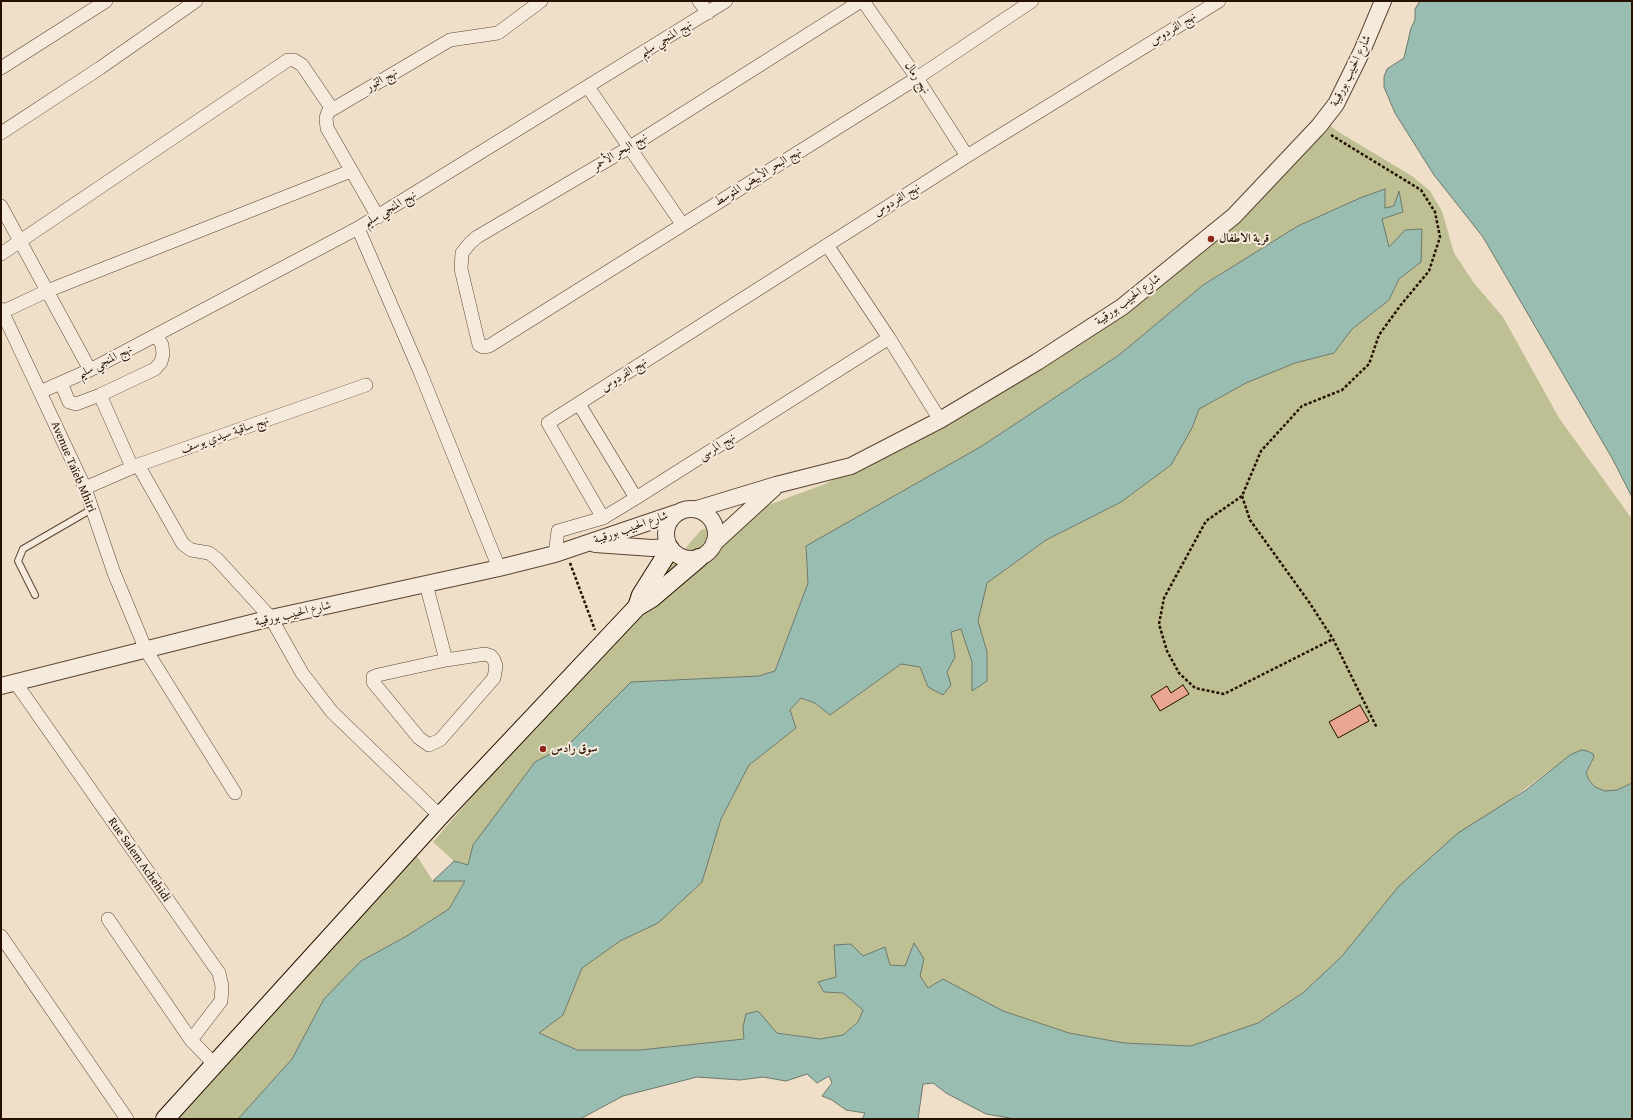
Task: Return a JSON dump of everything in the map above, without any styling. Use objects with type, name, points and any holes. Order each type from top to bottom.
[{"type":"main road","points":[[637,607],[641,595],[669,548]]},
{"type":"main road","points":[[165,1119],[440,816],[637,607],[652,598],[699,558]]},
{"type":"street","points":[[1,68],[106,1]]},
{"type":"street","points":[[1,133],[100,68],[196,1]]},
{"type":"street","name":"نهج التمور","points":[[332,109],[450,40],[498,33],[522,6],[541,1]]},
{"type":"street","points":[[699,1],[708,13]]},
{"type":"street","name":"نهج المنجي سليم","points":[[40,392],[90,370],[378,217],[726,1]]},
{"type":"street","name":"نهج رمال","points":[[862,1],[917,78],[967,156]]},
{"type":"street","name":"نهج البحر الأحمر","points":[[481,346],[477,340],[462,274],[462,253],[477,237],[630,147],[862,1]]},
{"type":"street","name":"نهج البحر الأبيض المتوسط","points":[[481,346],[489,346],[917,78],[1032,1]]},
{"type":"street","name":"نهج الفردوس","points":[[603,518],[548,422],[579,404],[967,156],[1219,1]]},
{"type":"street","name":"شارع الحبيب بورقيبة","points":[[697,509],[776,485],[851,466],[940,420],[1037,362],[1122,307],[1234,216],[1320,126],[1336,104],[1362,51],[1382,1]]},
{"type":"street","points":[[1,254],[288,60],[294,60],[302,64],[332,109],[326,118],[326,124],[378,217]]},
{"type":"street","points":[[588,87],[682,224]]},
{"type":"street","points":[[2,311],[47,291],[351,171]]},
{"type":"street","points":[[1,206],[21,240],[90,370]]},
{"type":"street","points":[[358,228],[421,374],[499,568]]},
{"type":"street","points":[[827,245],[889,338],[940,420]]},
{"type":"street","name":"Avenue Taïeb Mhiri","points":[[2,311],[85,488],[114,573],[146,650],[235,792]]},
{"type":"street","points":[[61,383],[65,395],[71,403],[76,404],[100,395],[155,369],[161,362],[163,354],[162,345],[156,335]]},
{"type":"street","name":"نهج المرسى","points":[[560,552],[558,531],[603,518],[889,338]]},
{"type":"street","name":"نهج ساقية سيدي يوسف","points":[[85,488],[135,466],[366,385]]},
{"type":"street","points":[[100,395],[135,466],[183,544],[191,550],[213,556],[271,618],[302,673],[332,712],[440,816]]},
{"type":"street","points":[[579,404],[636,498]]},
{"type":"street","name":"شارع الحبيب بورقيبة","points":[[714,543],[776,485]]},
{"type":"street","points":[[690,508],[697,509],[709,516],[713,522],[716,529],[714,543],[705,554],[699,558],[684,558],[669,548],[666,530],[667,523],[676,513],[690,508]]},
{"type":"street","name":"شارع الحبيب بورقيبة","points":[[8,684],[271,618],[499,568],[586,544],[676,513]]},
{"type":"street","name":"شارع الحبيب بورقيبة","points":[[586,544],[669,548]]},
{"type":"street","points":[[426,584],[446,660]]},
{"type":"street","points":[[485,654],[491,656],[496,666],[496,672],[494,678],[472,706],[440,740],[429,745],[419,738],[376,688],[373,680],[375,676],[378,675],[446,660],[485,654]]},
{"type":"street","name":"Rue Salem Achehidi","points":[[8,684],[219,973],[222,986],[221,1001],[191,1040]]},
{"type":"street","points":[[108,919],[191,1040],[215,1065]]},
{"type":"street","points":[[1,936],[127,1119]]},
{"type":"lane","points":[[35,596],[18,561],[22,549],[92,510]]},
{"type":"path","points":[[1320,126],[1334,138],[1372,159],[1421,190],[1435,212],[1440,237],[1429,271],[1400,306],[1379,335],[1369,364],[1342,390],[1302,406],[1261,451],[1242,496],[1206,521],[1164,598],[1159,624],[1167,651],[1179,673],[1195,688],[1224,694],[1333,639]]},
{"type":"path","points":[[1242,496],[1250,520],[1309,602],[1333,639],[1377,728]]},
{"type":"path","points":[[560,552],[601,645]]},
{"type":"green space","points":[[1326,122],[1337,131],[1412,176],[1430,191],[1442,211],[1454,253],[1474,283],[1503,317],[1559,418],[1632,519],[1632,783],[1617,790],[1605,791],[1595,787],[1589,780],[1586,773],[1593,761],[1570,755],[1502,806],[1304,992],[1258,1023],[1191,1046],[1124,1043],[1069,1033],[1003,1011],[943,979],[928,988],[919,976],[924,959],[905,966],[890,965],[873,953],[863,956],[851,945],[834,946],[836,977],[818,982],[824,992],[843,993],[863,1010],[858,1022],[843,1035],[820,1039],[743,1027],[744,1039],[640,1050],[577,1050],[539,1033],[563,1015],[582,968],[620,941],[658,923],[702,882],[721,819],[749,765],[796,728],[790,710],[801,698],[815,703],[830,715],[901,664],[920,667],[928,687],[947,672],[955,657],[951,632],[961,629],[972,662],[972,691],[987,681],[987,652],[978,621],[986,583],[1046,540],[1121,502],[1171,465],[1192,428],[1199,409],[1246,383],[1295,363],[1334,353],[1352,329],[1389,300],[1399,279],[1421,261],[1405,230],[1389,248],[1382,219],[1403,212],[1399,192],[1394,206],[1385,208],[1385,189],[1360,198],[1298,226],[1203,285],[1119,355],[982,446],[806,546],[808,583],[775,671],[759,676],[631,682],[569,744],[535,763],[473,845],[468,865],[454,861],[433,842],[701,530],[825,484],[963,415],[1124,313]]},
{"type":"green space","points":[[415,853],[433,881],[465,881],[449,909],[405,937],[361,961],[325,999],[292,1059],[238,1119],[167,1119]]},
{"type":"water","points":[[1420,1],[1632,1],[1632,497],[1612,458],[1483,237],[1434,175],[1395,113],[1384,87],[1384,77],[1387,69],[1404,58],[1411,28],[1415,20],[1415,9]]},
{"type":"water","points":[[1385,189],[1385,208],[1394,206],[1399,191],[1403,212],[1382,219],[1389,247],[1405,230],[1422,229],[1421,262],[1399,279],[1389,300],[1352,329],[1334,353],[1295,363],[1246,383],[1199,409],[1192,428],[1171,465],[1121,502],[1046,540],[987,583],[978,621],[987,652],[987,681],[972,691],[972,662],[961,629],[951,632],[955,657],[947,672],[951,685],[943,695],[928,687],[920,667],[901,664],[830,715],[815,703],[801,698],[790,710],[796,728],[749,765],[721,819],[702,882],[658,923],[620,941],[582,968],[563,1015],[539,1033],[577,1050],[640,1050],[744,1039],[743,1027],[746,1014],[758,1011],[777,1033],[820,1039],[843,1035],[858,1022],[863,1010],[843,993],[824,992],[818,982],[836,977],[834,945],[851,944],[863,956],[885,947],[890,965],[905,966],[914,943],[924,959],[920,976],[928,988],[943,979],[1003,1011],[1069,1033],[1124,1043],[1191,1046],[1258,1023],[1304,992],[1342,956],[1399,886],[1458,833],[1526,790],[1570,755],[1581,750],[1593,754],[1594,757],[1586,773],[1589,780],[1595,787],[1605,791],[1617,790],[1632,783],[1632,1119],[1015,1119],[986,1114],[946,1093],[933,1083],[923,1084],[918,1119],[862,1119],[865,1113],[846,1110],[832,1100],[822,1096],[832,1083],[829,1076],[817,1083],[807,1074],[786,1081],[763,1077],[740,1080],[697,1077],[623,1096],[580,1119],[238,1119],[292,1059],[324,999],[361,961],[405,937],[449,909],[465,881],[433,881],[454,861],[468,865],[473,845],[535,762],[569,744],[631,682],[759,676],[775,671],[808,583],[806,546],[982,446],[1119,355],[1203,285],[1298,226],[1360,198]]},
{"type":"building","points":[[1183,685],[1189,694],[1160,711],[1151,696],[1167,686],[1171,693]]},
{"type":"building","points":[[1360,705],[1369,721],[1338,738],[1329,722]]},
{"type":"place","name":"قرية الاطفال","points":[[1211,239]]},
{"type":"place","name":"سوق رادس","points":[[543,749]]}]
